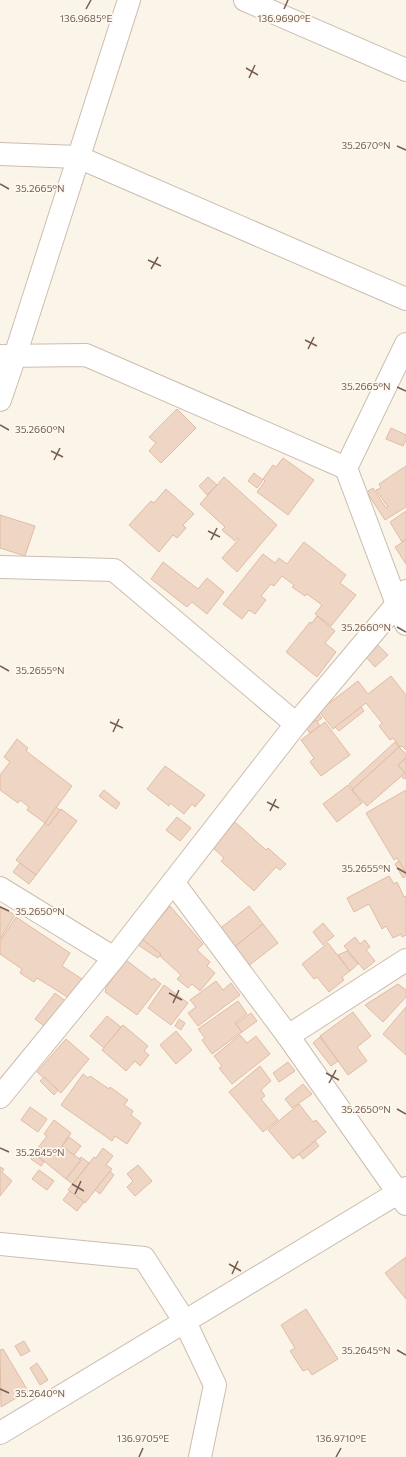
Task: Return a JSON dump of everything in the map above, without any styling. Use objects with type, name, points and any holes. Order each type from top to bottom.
[{"type":"street","points":[[0,400],[8,356],[78,157],[129,0]]},
{"type":"street","points":[[245,0],[406,70]]},
{"type":"street","points":[[0,154],[78,157],[406,299]]},
{"type":"street","points":[[346,468],[406,344]]},
{"type":"street","points":[[0,1097],[114,958],[296,724],[403,606],[346,468],[86,354],[8,356]]},
{"type":"street","points":[[0,567],[114,570],[296,724]]},
{"type":"street","points":[[0,1433],[185,1322],[403,1195],[288,1036],[173,882]]},
{"type":"street","points":[[0,888],[114,958]]},
{"type":"street","points":[[288,1036],[406,960]]},
{"type":"street","points":[[0,1244],[144,1258],[185,1322],[215,1385],[200,1457]]},
{"type":"building","points":[[177,409],[196,428],[161,463],[149,451],[156,443],[149,437]]},
{"type":"building","points":[[391,428],[406,435],[406,440],[403,446],[386,439]]},
{"type":"building","points":[[283,458],[314,480],[288,515],[257,492],[265,481],[263,479],[273,465],[276,467]]},
{"type":"building","points":[[406,466],[406,507],[385,520],[368,494],[370,493],[368,491],[373,488],[386,508],[388,507],[376,490],[381,488],[379,484]]},
{"type":"building","points":[[254,473],[263,480],[257,488],[248,481]]},
{"type":"building","points":[[208,477],[217,485],[207,495],[199,486]]},
{"type":"building","points":[[224,477],[277,525],[237,572],[222,558],[239,539],[237,538],[235,541],[222,530],[225,527],[200,504]]},
{"type":"building","points":[[166,489],[194,514],[183,525],[186,528],[177,538],[173,535],[159,552],[129,525],[151,501],[154,503]]},
{"type":"building","points":[[406,511],[406,539],[402,542],[390,522]]},
{"type":"building","points":[[0,515],[35,526],[25,556],[0,548]]},
{"type":"building","points":[[406,540],[406,564],[395,547]]},
{"type":"building","points":[[304,542],[346,575],[340,583],[356,595],[331,626],[315,614],[322,605],[307,594],[305,596],[292,587],[294,585],[282,576],[274,586],[271,584],[261,596],[266,600],[255,614],[249,610],[242,619],[223,604],[263,554],[275,563],[279,558],[287,564]]},
{"type":"building","points":[[163,562],[198,589],[207,578],[224,592],[207,614],[192,602],[187,607],[151,579]]},
{"type":"building","points":[[317,616],[335,631],[325,643],[336,652],[317,677],[286,652],[310,622],[312,623]]},
{"type":"building","points":[[378,645],[388,655],[375,667],[365,656]]},
{"type":"building","points":[[391,676],[406,695],[406,750],[402,746],[400,747],[393,738],[390,740],[379,726],[382,723],[366,703],[333,729],[319,711],[358,681],[368,694]]},
{"type":"building","points":[[361,707],[364,711],[339,731],[335,727]]},
{"type":"building","points":[[319,714],[322,718],[317,722],[314,718]]},
{"type":"building","points":[[316,720],[320,726],[310,733],[306,728]]},
{"type":"building","points":[[325,722],[350,755],[321,776],[310,762],[314,758],[301,740]]},
{"type":"building","points":[[17,739],[28,748],[26,751],[72,786],[45,823],[27,810],[29,807],[20,800],[18,803],[0,790],[0,775],[10,762],[4,757]]},
{"type":"building","points":[[395,742],[399,747],[353,789],[349,784]]},
{"type":"building","points":[[399,747],[406,754],[406,758],[398,765],[405,773],[367,806],[352,790]]},
{"type":"building","points":[[406,758],[406,778],[404,779],[401,776],[405,773],[398,765]]},
{"type":"building","points":[[165,766],[205,795],[195,807],[192,804],[184,814],[170,803],[169,806],[147,789]]},
{"type":"building","points":[[348,785],[362,803],[337,822],[323,804]]},
{"type":"building","points":[[104,790],[120,803],[116,809],[99,796]]},
{"type":"building","points":[[406,790],[406,873],[397,858],[394,860],[366,813]]},
{"type":"building","points":[[56,807],[60,810],[48,826],[45,823]]},
{"type":"building","points":[[61,809],[77,821],[36,875],[16,860],[45,823],[48,826]]},
{"type":"building","points":[[177,817],[191,828],[180,841],[166,830]]},
{"type":"building","points":[[235,822],[266,850],[268,848],[286,864],[280,870],[276,867],[254,891],[221,861],[224,858],[212,847]]},
{"type":"building","points":[[399,861],[406,873],[406,876],[403,878],[395,864]]},
{"type":"building","points":[[20,863],[36,875],[29,884],[13,872]]},
{"type":"building","points":[[389,876],[394,884],[397,882],[404,897],[406,896],[406,935],[402,937],[401,934],[393,938],[386,926],[382,929],[369,904],[354,912],[347,898]]},
{"type":"building","points":[[0,906],[15,915],[0,939]]},
{"type":"building","points":[[170,906],[203,944],[197,950],[210,962],[207,966],[215,973],[200,991],[192,984],[188,988],[177,979],[181,975],[160,956],[161,954],[142,939]]},
{"type":"building","points":[[249,906],[263,924],[233,948],[218,930]]},
{"type":"building","points":[[16,917],[70,953],[62,966],[82,979],[69,998],[37,978],[34,982],[20,973],[22,969],[0,954],[0,941]]},
{"type":"building","points":[[323,923],[334,936],[323,945],[313,932]]},
{"type":"building","points":[[263,924],[278,943],[247,967],[233,948]]},
{"type":"building","points":[[355,937],[360,944],[365,940],[370,947],[366,950],[375,961],[364,970],[344,946]]},
{"type":"building","points":[[142,939],[161,954],[158,958],[138,945]]},
{"type":"building","points":[[328,943],[350,971],[342,977],[344,980],[329,992],[317,977],[314,979],[302,964]]},
{"type":"building","points":[[347,951],[358,964],[350,971],[338,955]]},
{"type":"building","points":[[126,960],[152,980],[154,978],[161,984],[137,1015],[105,992],[105,989]]},
{"type":"building","points":[[216,981],[223,990],[231,983],[240,995],[198,1026],[188,1013],[196,1007],[190,1000]]},
{"type":"building","points":[[398,984],[406,990],[406,997],[383,1022],[365,1005]]},
{"type":"building","points":[[164,985],[188,1003],[171,1025],[148,1008]]},
{"type":"building","points":[[55,993],[68,1003],[48,1029],[35,1019]]},
{"type":"building","points":[[238,1001],[247,1014],[235,1023],[242,1032],[212,1054],[202,1040],[205,1038],[198,1029]]},
{"type":"building","points":[[406,1007],[406,1055],[383,1034]]},
{"type":"building","points":[[353,1012],[371,1036],[357,1047],[367,1061],[348,1075],[320,1036]]},
{"type":"building","points":[[251,1013],[257,1021],[242,1032],[236,1024]]},
{"type":"building","points":[[107,1016],[121,1027],[104,1048],[90,1036]]},
{"type":"building","points":[[179,1019],[185,1023],[181,1030],[175,1026]]},
{"type":"building","points":[[123,1025],[148,1046],[144,1051],[149,1055],[140,1066],[135,1061],[126,1071],[102,1050]]},
{"type":"building","points":[[176,1031],[192,1050],[176,1064],[160,1045]]},
{"type":"building","points":[[240,1035],[247,1043],[256,1036],[270,1054],[232,1084],[219,1068],[222,1066],[214,1056]]},
{"type":"building","points":[[320,1037],[338,1061],[331,1066],[313,1043]]},
{"type":"building","points":[[66,1039],[89,1059],[61,1093],[37,1072]]},
{"type":"building","points":[[288,1062],[295,1071],[279,1082],[273,1073]]},
{"type":"building","points":[[260,1066],[271,1081],[261,1090],[265,1096],[261,1099],[278,1120],[263,1132],[229,1092]]},
{"type":"building","points":[[83,1074],[88,1078],[90,1076],[109,1089],[110,1087],[128,1100],[124,1105],[133,1111],[131,1115],[141,1123],[127,1144],[115,1136],[112,1141],[61,1105]]},
{"type":"building","points":[[44,1077],[58,1090],[54,1095],[40,1081]]},
{"type":"building","points":[[303,1084],[312,1094],[292,1108],[285,1099]]},
{"type":"building","points":[[299,1104],[313,1122],[316,1120],[326,1132],[293,1159],[268,1130]]},
{"type":"building","points":[[30,1107],[47,1119],[38,1132],[21,1120]]},
{"type":"building","points":[[54,1120],[71,1133],[62,1146],[81,1160],[66,1179],[34,1153],[47,1136],[44,1134]]},
{"type":"building","points":[[69,1137],[81,1146],[74,1155],[62,1146]]},
{"type":"building","points":[[315,1141],[319,1146],[303,1159],[299,1154]]},
{"type":"building","points":[[103,1148],[113,1156],[106,1165],[112,1169],[85,1203],[68,1190]]},
{"type":"building","points":[[34,1154],[44,1162],[41,1166],[31,1159]]},
{"type":"building","points":[[81,1157],[89,1163],[73,1184],[66,1179],[81,1160],[79,1159]]},
{"type":"building","points":[[138,1165],[152,1181],[135,1196],[127,1187],[133,1181],[127,1174]]},
{"type":"building","points":[[0,1167],[4,1169],[2,1172],[12,1181],[0,1196]]},
{"type":"building","points":[[39,1170],[54,1181],[47,1190],[32,1179]]},
{"type":"building","points":[[110,1171],[114,1175],[100,1194],[95,1190]]},
{"type":"building","points":[[70,1191],[84,1202],[77,1211],[63,1200]]},
{"type":"building","points":[[406,1257],[406,1299],[385,1273]]},
{"type":"building","points":[[306,1309],[338,1359],[312,1375],[308,1369],[303,1371],[290,1351],[295,1348],[281,1325]]},
{"type":"building","points":[[24,1341],[30,1351],[21,1356],[15,1346]]},
{"type":"building","points":[[3,1349],[28,1391],[1,1407],[0,1350]]},
{"type":"building","points":[[37,1363],[48,1380],[40,1385],[30,1368]]}]
